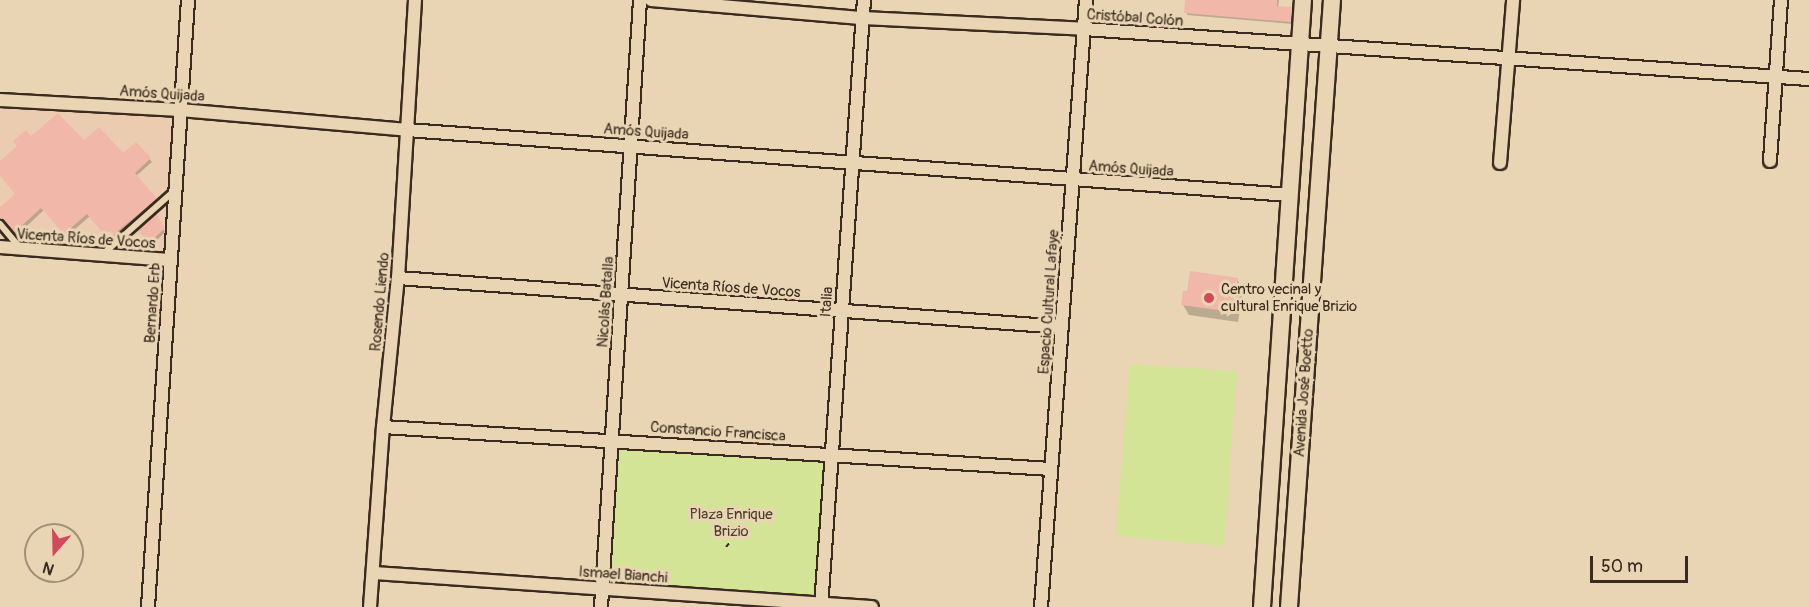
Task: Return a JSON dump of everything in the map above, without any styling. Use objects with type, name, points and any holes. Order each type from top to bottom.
[{"type":"main road","name":"Avenida José Boetto","points":[[1262,607],[1303,0]]},
{"type":"main road","name":"Avenida José Boetto","points":[[1289,607],[1332,0]]},
{"type":"street","name":"Bernardo Erb","points":[[148,607],[188,0]]},
{"type":"street","name":"Rosendo Liendo","points":[[370,607],[383,427],[398,278],[416,0]]},
{"type":"street","name":"Nicolás Batalla","points":[[601,607],[640,0]]},
{"type":"street","name":"Cristóbal Colón","points":[[651,0],[863,18],[1084,29],[1809,79]]},
{"type":"street","name":"Italia","points":[[821,605],[864,0]]},
{"type":"street","name":"Espacio Cultural Lafaye","points":[[1041,607],[1086,0]]},
{"type":"street","points":[[1500,163],[1513,0]]},
{"type":"street","points":[[1770,162],[1781,0]]},
{"type":"street","name":"Amós Quijada","points":[[0,100],[180,110],[407,130],[853,161],[1073,180],[1290,195]]},
{"type":"street","name":"Vicenta Ríos de Vocos","points":[[0,247],[171,260]]},
{"type":"street","name":"Vicenta Ríos de Vocos","points":[[398,278],[1062,327]]},
{"type":"street","name":"Constancio Francisca","points":[[383,427],[1051,469]]},
{"type":"street","name":"Ismael Bianchi","points":[[373,573],[872,607]]},
{"type":"lane","points":[[102,254],[176,189]]},
{"type":"lane","points":[[0,224],[20,249]]},
{"type":"path","points":[[742,532],[748,529]]},
{"type":"path","points":[[726,547],[731,541]]},
{"type":"shaded area","points":[[0,104],[174,115],[165,253],[0,242]]},
{"type":"green space","points":[[1130,364],[1237,371],[1224,546],[1116,536]]},
{"type":"green space","name":"Plaza Enrique Brizio","points":[[614,443],[827,457],[817,601],[606,586]]},
{"type":"building","points":[[1185,0],[1277,0],[1277,6],[1292,7],[1291,22],[1184,13]]},
{"type":"building","points":[[58,113],[84,140],[99,127],[123,153],[136,142],[151,158],[135,173],[157,199],[108,239],[87,214],[64,234],[41,208],[14,233],[0,217],[0,207],[15,194],[0,176],[0,161],[17,146],[13,141],[26,130],[31,136]]},
{"type":"building","points":[[156,214],[165,228],[149,243],[138,230]]},
{"type":"building","name":"Centro vecinal y cultural Enrique Brizio","points":[[1190,271],[1238,278],[1233,312],[1181,305],[1183,291],[1187,291]]},
{"type":"place","name":"Centro vecinal y cultural Enrique Brizio","points":[[1209,298]]}]
